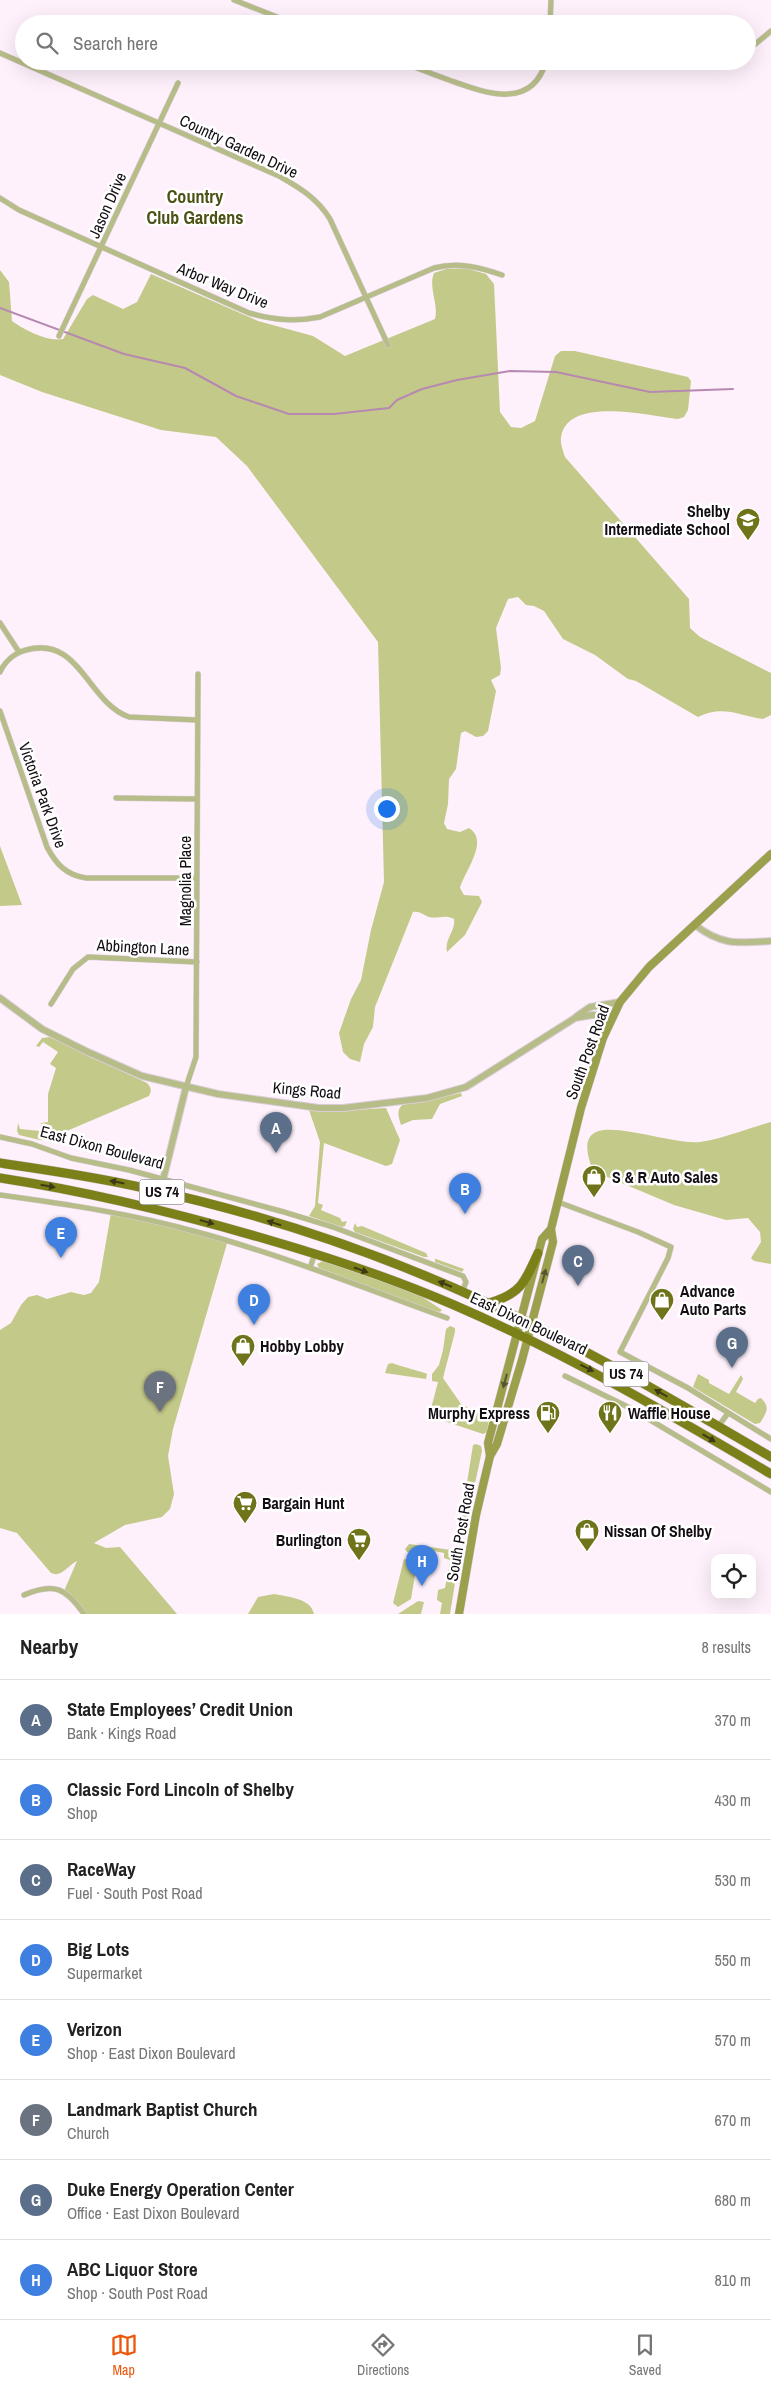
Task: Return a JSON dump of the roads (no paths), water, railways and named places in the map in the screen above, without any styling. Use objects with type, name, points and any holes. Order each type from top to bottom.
[{"type":"highway","name":"East Dixon Boulevard","points":[[0,1163],[98,1179],[196,1201],[265,1220],[348,1247],[462,1292],[521,1318],[638,1380],[771,1457]]},
{"type":"highway","points":[[0,1169],[21,1171],[34,1168]]},
{"type":"highway","name":"East Dixon Boulevard","points":[[0,1178],[147,1206],[315,1254],[410,1287],[528,1339],[637,1395],[771,1474]]},
{"type":"highway","points":[[489,1304],[508,1297],[520,1289],[538,1253]]},
{"type":"main road","name":"South Post Road","points":[[459,1614],[478,1506],[490,1456],[497,1444],[528,1339],[553,1242],[551,1229],[558,1202],[594,1065],[612,1016],[620,1002],[649,967],[771,854]]},
{"type":"main road","name":"South Post Road","points":[[490,1456],[488,1443],[538,1253],[542,1239],[551,1229]]},
{"type":"street","points":[[234,0],[272,15]]},
{"type":"street","points":[[550,15],[551,0]]},
{"type":"street","points":[[756,44],[771,31]]},
{"type":"street","name":"Country Garden Drive","points":[[0,53],[15,60]]},
{"type":"street","name":"Country Garden Drive","points":[[38,70],[279,176],[310,194],[330,219],[365,299],[388,345]]},
{"type":"street","points":[[423,70],[482,91],[504,95],[520,92],[533,84],[543,70]]},
{"type":"street","name":"Jason Drive","points":[[59,336],[178,83]]},
{"type":"street","name":"Arbor Way Drive","points":[[0,198],[19,210],[249,313],[278,320],[306,320],[320,317],[434,268],[469,266],[502,275]]},
{"type":"street","points":[[0,623],[19,652]]},
{"type":"street","points":[[0,672],[6,662],[19,652],[46,648],[64,654],[110,706],[121,714],[130,717],[197,720]]},
{"type":"street","name":"Magnolia Place","points":[[186,1087],[196,1057],[198,674]]},
{"type":"street","name":"Victoria Park Drive","points":[[0,710],[47,847],[57,864],[75,876],[86,878],[197,878]]},
{"type":"street","points":[[116,798],[197,799]]},
{"type":"street","points":[[695,925],[724,942],[740,944],[771,941]]},
{"type":"street","name":"Abbington Lane","points":[[51,1004],[73,969],[88,957],[197,962]]},
{"type":"street","name":"Kings Road","points":[[0,998],[42,1029],[142,1076],[186,1087],[319,1108],[343,1108],[426,1098],[466,1087],[575,1018],[592,1015],[612,1016]]},
{"type":"street","points":[[575,1018],[590,1007],[620,1002]]},
{"type":"street","points":[[163,1180],[186,1087]]},
{"type":"street","name":"East Dixon Boulevard","points":[[0,1137],[32,1144],[76,1159],[284,1212],[353,1234],[464,1276],[466,1282],[462,1292]]},
{"type":"street","name":"East Dixon Boulevard","points":[[0,1195],[56,1203],[195,1231],[310,1268],[447,1318]]},
{"type":"street","points":[[558,1202],[638,1232],[671,1247],[668,1258],[620,1352],[771,1439]]},
{"type":"street","points":[[348,1247],[353,1234]]},
{"type":"street","points":[[310,1268],[315,1254]]},
{"type":"street","name":"East Dixon Boulevard","points":[[565,1376],[630,1408],[771,1492]]},
{"type":"street","points":[[630,1408],[637,1395]]},
{"type":"street","points":[[718,1427],[728,1413]]},
{"type":"street","points":[[24,1595],[38,1589],[64,1591],[84,1614]]},
{"type":"waterway","points":[[0,308],[124,354],[185,368],[236,396],[289,414],[334,414],[389,408],[397,400],[422,389],[457,380],[510,371],[556,372],[650,392],[733,389]]},
{"type":"place","name":"Shelby Intermediate School","points":[[748,541]]},
{"type":"place","name":"State Employees’ Credit Union","points":[[276,1153]]},
{"type":"place","name":"S & R Auto Sales","points":[[594,1198]]},
{"type":"place","name":"Classic Ford Lincoln of Shelby","points":[[465,1214]]},
{"type":"place","name":"Verizon","points":[[61,1258]]},
{"type":"place","name":"RaceWay","points":[[578,1286]]},
{"type":"place","name":"Advance Auto Parts","points":[[662,1321]]},
{"type":"place","name":"Big Lots","points":[[254,1325]]},
{"type":"place","name":"Hobby Lobby","points":[[243,1367]]},
{"type":"place","name":"Duke Energy Operation Center","points":[[732,1368]]},
{"type":"place","name":"Landmark Baptist Church","points":[[160,1412]]},
{"type":"place","name":"Murphy Express","points":[[548,1434]]},
{"type":"place","name":"Waffle House","points":[[610,1434]]},
{"type":"place","name":"Bargain Hunt","points":[[245,1524]]},
{"type":"place","name":"Nissan Of Shelby","points":[[587,1552]]},
{"type":"place","name":"Burlington","points":[[359,1561]]},
{"type":"place","name":"ABC Liquor Store","points":[[422,1586]]},
{"type":"district","name":"Country Club Gardens","points":[[195,207]]}]
